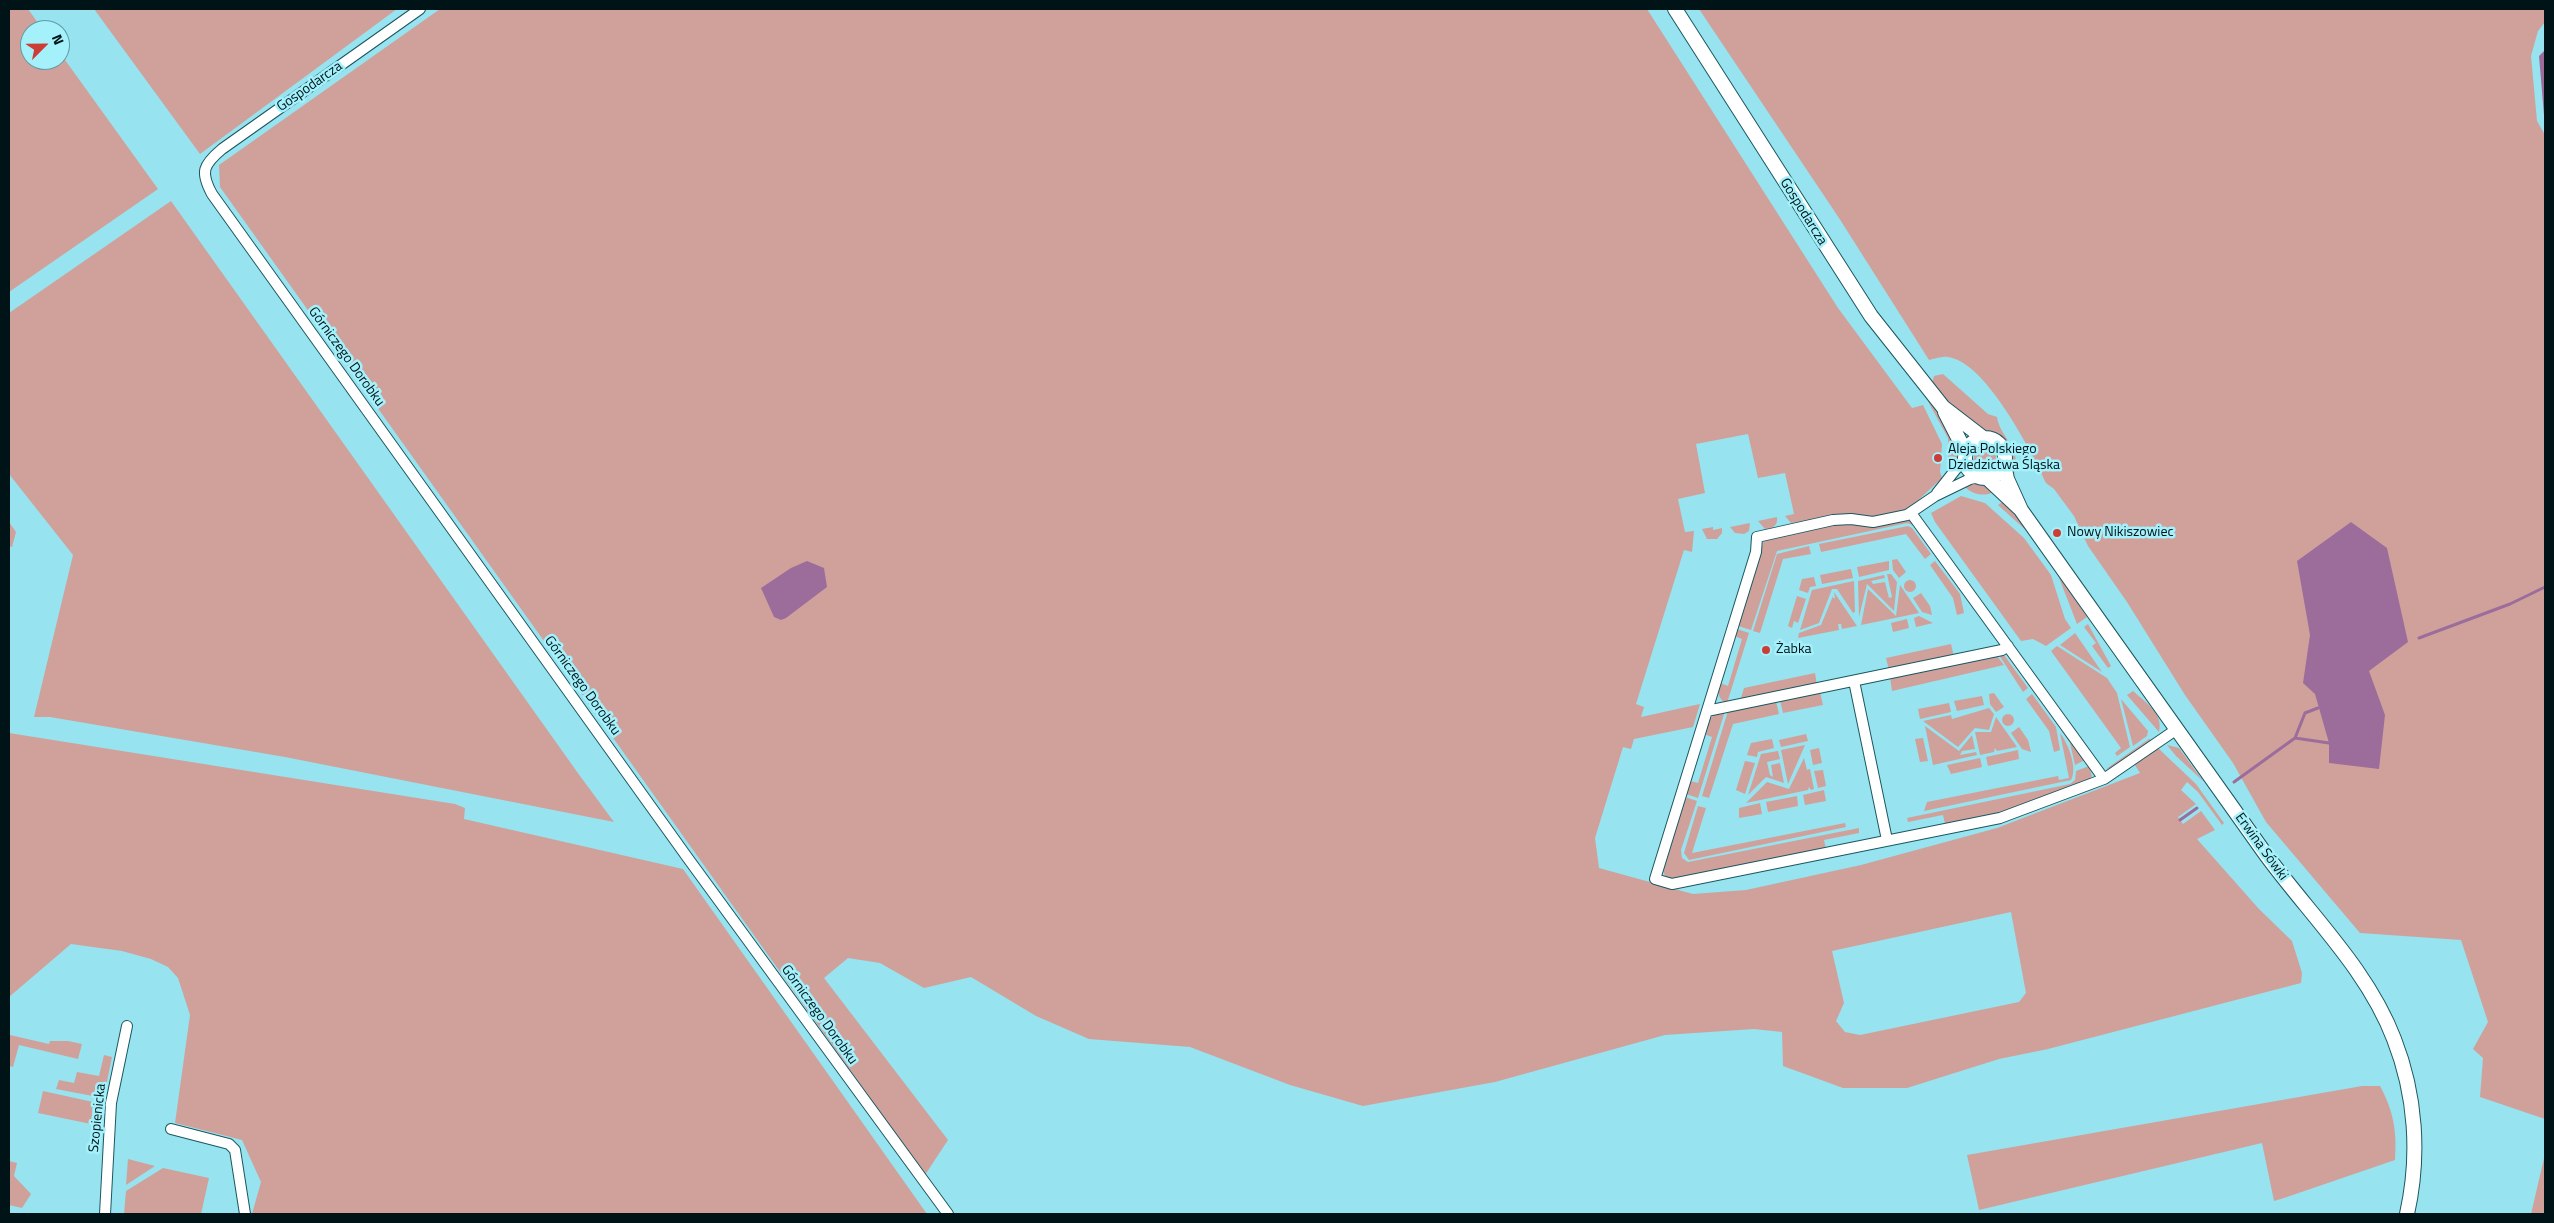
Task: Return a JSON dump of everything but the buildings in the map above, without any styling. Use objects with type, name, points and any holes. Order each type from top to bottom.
[{"type":"street","name":"Gospodarcza","points":[[204,169],[210,159],[222,149],[420,9]]},
{"type":"street","name":"Gospodarcza","points":[[1675,9],[1852,290],[1888,339],[1943,407],[1982,437]]},
{"type":"street","name":"Górniczego Dorobku","points":[[204,169],[205,180],[217,200],[692,865],[948,1214]]},
{"type":"street","name":"Gospodarcza","points":[[1943,407],[1965,455]]},
{"type":"street","points":[[1934,496],[1965,455],[1972,442],[1982,437],[1999,443],[2005,453],[2004,464],[1998,474],[1970,479],[1934,496],[1911,513],[1873,522],[1851,518],[1833,520],[1757,537],[1756,552],[1655,879],[1672,884],[2000,818],[2104,779],[2177,729]]},
{"type":"street","points":[[1965,455],[1967,469],[1983,478]]},
{"type":"street","name":"Erwina Sówki","points":[[2004,464],[2008,480],[2021,510],[2264,853],[2357,972],[2386,1021],[2403,1065],[2413,1113],[2414,1170],[2407,1214]]},
{"type":"street","name":"Erwina Sówki","points":[[1983,478],[2021,510]]},
{"type":"street","points":[[1911,513],[2104,779]]},
{"type":"street","points":[[1707,712],[2002,650],[2008,646]]},
{"type":"street","points":[[1854,681],[1887,840]]},
{"type":"street","name":"Szopienicka","points":[[106,1214],[111,1103],[127,1026]]},
{"type":"street","points":[[171,1129],[229,1144],[235,1150],[245,1214]]},
{"type":"shaded area","points":[[9,9],[28,9],[36,20],[20,20],[20,70],[70,70],[70,67],[158,189],[9,292]]},
{"type":"shaded area","points":[[94,9],[397,9],[200,154]]},
{"type":"shaded area","points":[[440,9],[1647,9],[1838,308],[1912,408],[1923,405],[1942,444],[1940,472],[1942,478],[1912,506],[1903,511],[1876,517],[1844,514],[1791,523],[1785,516],[1794,514],[1785,473],[1758,478],[1748,434],[1696,444],[1705,493],[1678,499],[1685,532],[1694,531],[1692,552],[1684,550],[1636,704],[1644,707],[1641,717],[1700,704],[1693,727],[1634,739],[1631,749],[1623,747],[1595,838],[1599,868],[1693,894],[1746,890],[1861,865],[1997,828],[2140,773],[2135,765],[2158,748],[2196,784],[2224,823],[2222,825],[2198,792],[2187,782],[2181,790],[2196,804],[2178,817],[2183,824],[2201,811],[2215,830],[2197,839],[2259,909],[2292,941],[2302,973],[2301,983],[2048,1049],[1999,1059],[1907,1088],[1843,1088],[1783,1066],[1782,1032],[1754,1029],[1665,1035],[1495,1082],[1363,1106],[1290,1085],[1190,1047],[1089,1039],[1036,1016],[971,977],[924,988],[880,963],[848,958],[824,978],[948,1140],[925,1175],[220,187],[219,165]],"holes":[[[2011,912],[2026,993],[2019,1002],[1860,1035],[1845,1032],[1836,1021],[1844,1003],[1832,951]]]},
{"type":"shaded area","points":[[1699,9],[2545,9],[2545,22],[2538,31],[2531,56],[2537,121],[2545,135],[2545,1119],[2480,1097],[2483,1058],[2473,1049],[2488,1022],[2461,940],[2360,933],[2266,822],[2233,763],[2185,695],[2127,602],[2088,546],[2074,516],[2054,489],[2046,483],[2006,410],[1977,374],[1963,363],[1948,357],[1929,360],[1839,218]]},
{"type":"shaded area","points":[[2545,50],[2545,127],[2539,56]]},
{"type":"shaded area","points":[[171,201],[614,822],[285,757],[50,717],[34,717],[73,555],[9,474],[9,313]]},
{"type":"shaded area","points":[[1943,374],[1988,414],[1997,417],[1999,425],[2011,444],[2016,458],[2013,478],[2009,453],[2003,441],[1972,426],[1954,409],[1932,383],[1934,376]]},
{"type":"shaded area","points":[[1924,394],[1956,438],[1960,455],[1952,470],[1948,461],[1948,438]]},
{"type":"shaded area","points":[[1985,447],[1993,450],[1996,458],[1993,466],[1985,469],[1977,466],[1974,458],[1977,450]]},
{"type":"shaded area","points":[[1972,483],[1982,483],[1995,491],[1983,495],[1974,493],[1964,486]]},
{"type":"shaded area","points":[[1961,496],[1985,503],[2024,538],[2051,575],[2065,619],[2071,628],[2046,646],[2033,639],[2021,641],[1935,522],[1931,513]]},
{"type":"shaded area","points":[[2004,501],[2029,533],[1998,505]]},
{"type":"shaded area","points":[[1777,517],[1776,524],[1768,529],[1765,529],[1758,521]]},
{"type":"shaded area","points":[[1911,521],[1917,530],[1913,525],[1907,523],[1777,551],[1751,630],[1738,626],[1764,540],[1836,523]]},
{"type":"shaded area","points":[[9,522],[16,532],[12,547],[9,546]]},
{"type":"shaded area","points":[[2351,522],[2387,548],[2408,642],[2369,671],[2385,715],[2379,769],[2329,763],[2329,743],[2315,694],[2303,683],[2310,635],[2297,561]]},
{"type":"shaded area","points":[[1750,523],[1749,531],[1744,534],[1735,533],[1730,527]]},
{"type":"shaded area","points":[[1908,526],[1912,528],[1931,554],[1925,559],[1906,534],[1821,552],[1819,544]]},
{"type":"shaded area","points":[[1713,527],[1713,530],[1722,528],[1722,533],[1717,539],[1707,539],[1702,529]]},
{"type":"shaded area","points":[[1809,546],[1811,554],[1783,559],[1760,633],[1753,631],[1777,554]]},
{"type":"shaded area","points":[[1897,559],[1906,572],[1899,578],[1893,570],[1892,560]]},
{"type":"shaded area","points":[[807,561],[824,568],[827,587],[786,618],[781,620],[774,617],[761,588],[791,568]]},
{"type":"shaded area","points":[[1889,561],[1889,570],[1859,577],[1857,567]]},
{"type":"shaded area","points":[[1935,561],[1960,594],[1964,613],[1957,615],[1953,598],[1930,565]]},
{"type":"shaded area","points":[[1851,569],[1853,578],[1822,584],[1820,575]]},
{"type":"shaded area","points":[[2056,570],[2087,617],[2077,624]]},
{"type":"shaded area","points":[[1887,574],[1891,574],[1897,582],[1894,611],[1867,584],[1859,617],[1858,581],[1884,575],[1885,578],[1871,581],[1873,584],[1885,582],[1889,598],[1892,597]]},
{"type":"shaded area","points":[[1814,577],[1816,586],[1810,587],[1808,593],[1799,590],[1802,579]]},
{"type":"shaded area","points":[[1908,580],[1912,580],[1916,586],[1912,592],[1908,592],[1904,588],[1904,584]]},
{"type":"shaded area","points":[[1854,581],[1855,612],[1853,613],[1837,589],[1832,589],[1819,623],[1800,630],[1812,590]]},
{"type":"shaded area","points":[[1900,585],[1919,613],[1861,625],[1868,589],[1896,616]]},
{"type":"shaded area","points":[[1834,592],[1857,626],[1842,629],[1841,624],[1838,624],[1839,630],[1798,638],[1799,633],[1821,625],[1833,596],[1835,598]]},
{"type":"shaded area","points":[[1921,593],[1930,606],[1932,615],[1922,612],[1913,598]]},
{"type":"shaded area","points":[[1797,596],[1806,599],[1798,623],[1794,621],[1792,628],[1788,626]]},
{"type":"shaded area","points":[[1919,616],[1933,623],[1916,627],[1914,618]]},
{"type":"shaded area","points":[[1907,619],[1909,628],[1893,632],[1891,623]]},
{"type":"shaded area","points":[[2088,624],[2111,666],[2108,668],[2092,646],[2096,643],[2084,627]]},
{"type":"shaded area","points":[[1737,629],[1749,633],[1727,703],[1720,698],[1719,690],[1720,683],[1728,686],[1742,639],[1734,636]]},
{"type":"shaded area","points":[[2075,633],[2102,672],[2060,645]]},
{"type":"shaded area","points":[[1951,644],[1954,657],[1889,670],[1886,658]]},
{"type":"shaded area","points":[[2057,646],[2107,678],[2117,693],[2130,747],[2110,761],[2117,756],[2115,753],[2121,748],[2051,651]]},
{"type":"shaded area","points":[[1999,655],[2004,655],[2028,688],[2023,692]]},
{"type":"shaded area","points":[[1997,656],[2004,665],[1892,691],[1890,677]]},
{"type":"shaded area","points":[[1815,673],[1817,685],[1740,701],[1744,688]]},
{"type":"shaded area","points":[[2133,691],[2156,714],[2160,726],[2159,732],[2127,695]]},
{"type":"shaded area","points":[[1820,692],[1823,705],[1783,713],[1780,700]]},
{"type":"shaded area","points":[[2036,692],[2085,760],[2075,765],[2070,743]]},
{"type":"shaded area","points":[[1994,693],[2004,707],[1996,712],[1990,704],[1989,694]]},
{"type":"shaded area","points":[[2032,694],[2056,727],[2060,750],[2054,752],[2049,731],[2026,699]]},
{"type":"shaded area","points":[[1982,696],[1984,705],[1957,711],[1954,701]]},
{"type":"shaded area","points":[[2121,699],[2148,731],[2147,736],[2133,746]]},
{"type":"shaded area","points":[[1776,701],[1779,714],[1733,724],[1709,798],[1702,796],[1728,711]]},
{"type":"shaded area","points":[[1949,703],[1951,712],[1920,719],[1918,709]]},
{"type":"shaded area","points":[[1989,708],[1994,714],[1989,730],[1975,728],[1958,747],[1923,721],[1951,715],[1952,719]]},
{"type":"shaded area","points":[[1725,711],[1698,798],[1686,794],[1690,781],[1698,783],[1712,737],[1704,734],[1708,722],[1716,714]]},
{"type":"shaded area","points":[[2006,714],[2010,714],[2014,720],[2010,726],[2006,726],[2002,722],[2002,718]]},
{"type":"shaded area","points":[[1996,717],[2017,747],[1997,751],[1995,748],[1994,752],[1980,755],[1975,732],[1991,732]]},
{"type":"shaded area","points":[[1925,726],[1959,751],[1972,735],[1975,749],[1962,751],[1960,755],[1976,752],[1977,755],[1933,765]]},
{"type":"shaded area","points":[[2019,727],[2028,740],[2031,752],[2022,749],[2011,733]]},
{"type":"shaded area","points":[[9,733],[455,804],[465,808],[464,819],[683,869],[927,1214],[252,1214],[261,1182],[242,1140],[175,1123],[190,1015],[178,978],[168,967],[151,959],[122,951],[71,944],[9,997]]},
{"type":"shaded area","points":[[2060,733],[2069,749],[2073,762],[2071,780],[1924,811],[1927,802],[2058,776],[2059,780],[2069,778]]},
{"type":"shaded area","points":[[1806,734],[1808,741],[1781,747],[1779,740]]},
{"type":"shaded area","points":[[1923,738],[1928,761],[1920,762],[1915,739]]},
{"type":"shaded area","points":[[1772,739],[1774,748],[1758,752],[1757,757],[1747,755],[1751,743]]},
{"type":"shaded area","points":[[2149,739],[2152,740],[2113,767],[2106,769]]},
{"type":"shaded area","points":[[1805,745],[1788,784],[1781,750]]},
{"type":"shaded area","points":[[2167,745],[2179,748],[2203,781],[2176,756]]},
{"type":"shaded area","points":[[1819,748],[1822,763],[1813,765],[1810,750]]},
{"type":"shaded area","points":[[2018,750],[2019,759],[1988,766],[1986,757]]},
{"type":"shaded area","points":[[1778,751],[1780,759],[1767,762],[1770,775],[1773,777],[1771,765],[1780,763],[1784,783],[1766,777],[1748,795],[1761,754]]},
{"type":"shaded area","points":[[1804,758],[1807,770],[1810,769],[1814,789],[1811,790],[1809,787],[1808,790],[1746,803],[1767,782],[1789,789]]},
{"type":"shaded area","points":[[1980,758],[1982,767],[1951,774],[1947,765]]},
{"type":"shaded area","points":[[1745,761],[1755,763],[1745,794],[1736,790]]},
{"type":"shaded area","points":[[2089,766],[2092,776],[2086,783],[2005,811],[1945,824],[1943,815],[1908,822],[1907,818],[2070,784],[2075,780],[2076,771]]},
{"type":"shaded area","points":[[1823,770],[1826,786],[1818,788],[1814,771]]},
{"type":"shaded area","points":[[1824,790],[1826,801],[1805,805],[1803,795]]},
{"type":"shaded area","points":[[1797,796],[1798,806],[1768,812],[1766,802]]},
{"type":"shaded area","points":[[1685,797],[1697,801],[1681,850],[1682,858],[1688,862],[1859,828],[1859,833],[1824,840],[1826,849],[1674,879],[1666,878],[1662,869]]},
{"type":"shaded area","points":[[1760,803],[1762,814],[1739,818],[1739,808]]},
{"type":"shaded area","points":[[1698,806],[1706,808],[1692,853],[1845,823],[1846,827],[1689,860],[1684,853]]},
{"type":"shaded area","points":[[10,1035],[49,1044],[50,1041],[68,1041],[82,1044],[78,1059],[19,1045],[13,1067],[9,1066]]},
{"type":"shaded area","points":[[104,1055],[112,1057],[105,1091],[98,1097],[56,1089],[59,1080],[74,1083],[77,1072],[99,1076]]},
{"type":"shaded area","points":[[2362,1086],[2380,1086],[2385,1095],[2394,1122],[2395,1160],[2284,1198],[2274,1201],[2262,1143],[1979,1210],[1967,1155]]},
{"type":"shaded area","points":[[43,1091],[93,1102],[91,1124],[38,1113]]},
{"type":"shaded area","points":[[2545,1154],[2545,1214],[2531,1214]]},
{"type":"shaded area","points":[[128,1159],[155,1166],[126,1185]]},
{"type":"shaded area","points":[[9,1161],[17,1163],[14,1176],[31,1194],[22,1208],[9,1205]]},
{"type":"shaded area","points":[[163,1168],[209,1178],[201,1214],[124,1214],[126,1191]]},
{"type":"waterway","points":[[2419,638],[2510,604],[2545,587]]},
{"type":"waterway","points":[[2234,782],[2295,738],[2305,713],[2318,708]]},
{"type":"waterway","points":[[2295,738],[2329,743]]},
{"type":"waterway","points":[[2180,820],[2197,808]]},
{"type":"place","name":"Aleja Polskiego Dziedzictwa Śląska","points":[[1938,458]]},
{"type":"place","name":"Nowy Nikiszowiec","points":[[2057,533]]},
{"type":"place","name":"Żabka","points":[[1766,650]]}]
